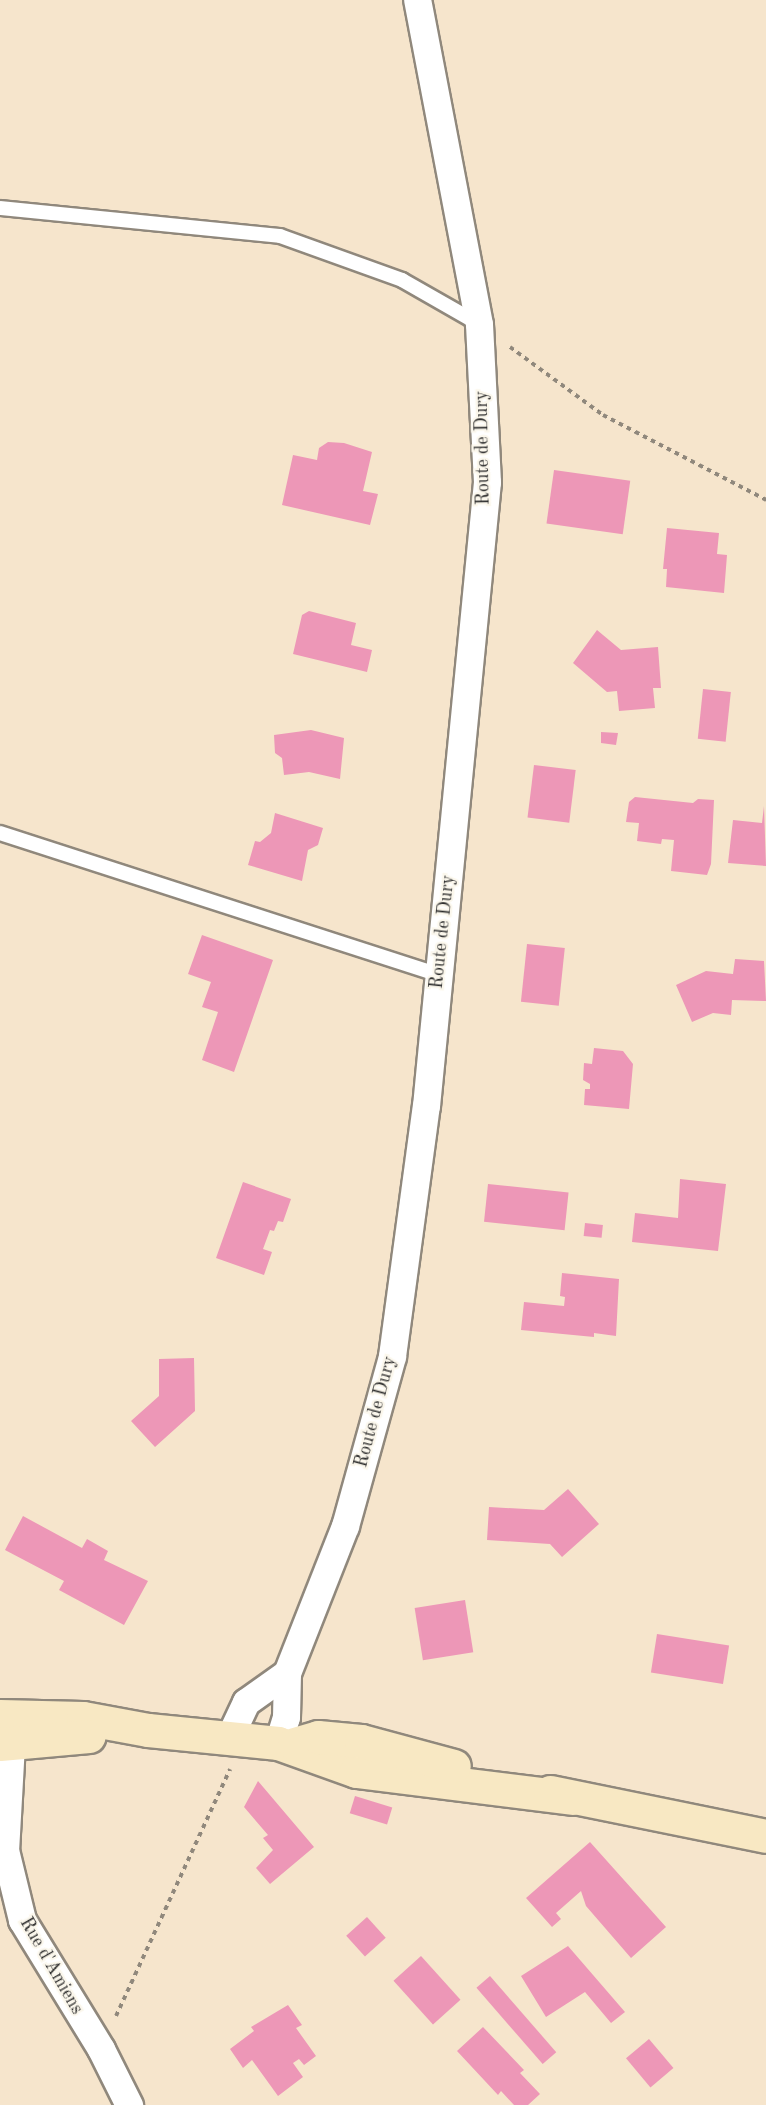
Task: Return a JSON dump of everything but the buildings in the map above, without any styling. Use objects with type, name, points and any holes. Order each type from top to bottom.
[{"type":"main road","points":[[4,1735],[83,1718],[147,1730],[235,1741],[284,1744],[356,1771],[572,1798],[766,1836]]},
{"type":"street","name":"Route de Dury","points":[[284,1744],[288,1673],[345,1526],[392,1356],[426,1106],[487,482],[479,324],[417,0]]},
{"type":"street","points":[[235,1741],[246,1702],[288,1673]]},
{"type":"street","name":"Rue d'Amiens","points":[[4,1735],[4,1850],[22,1920],[101,2049],[129,2105]]},
{"type":"lane","points":[[0,208],[280,236],[402,280],[479,324]]},
{"type":"lane","points":[[0,833],[439,975]]},
{"type":"path","points":[[479,324],[603,415],[766,500]]},
{"type":"path","points":[[101,2049],[235,1741]]}]
